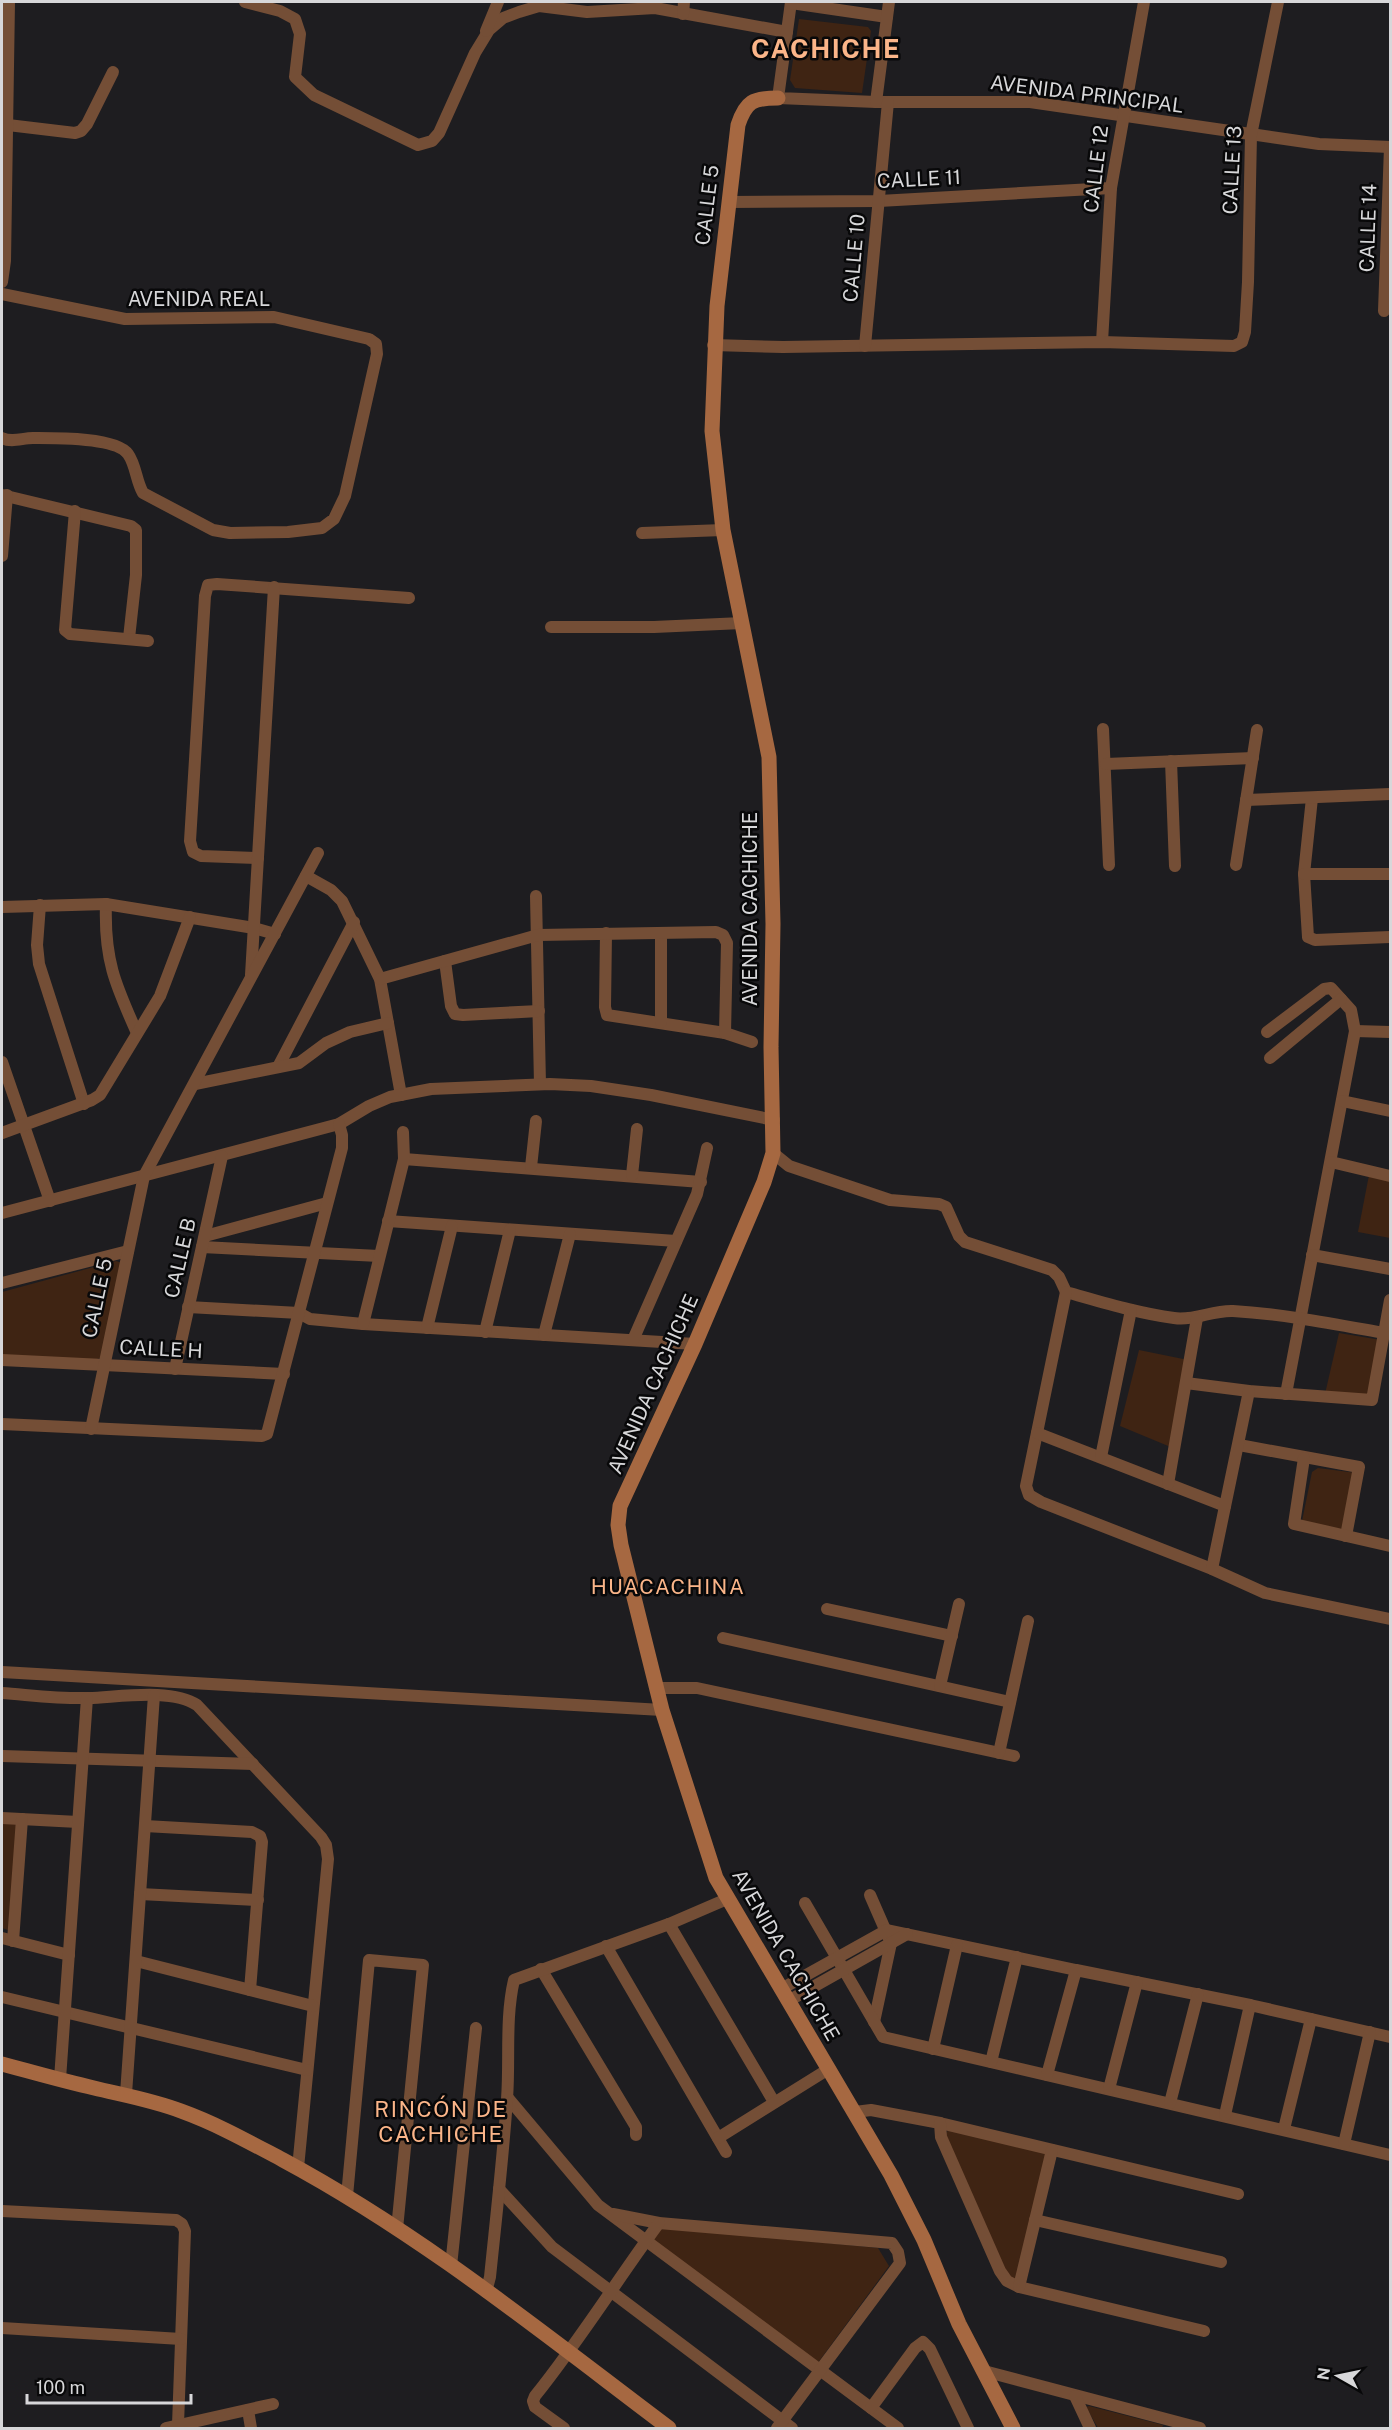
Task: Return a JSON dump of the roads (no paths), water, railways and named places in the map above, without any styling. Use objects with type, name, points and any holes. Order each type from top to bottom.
[{"type":"street","points":[[2,282],[6,261],[9,2]]},
{"type":"street","points":[[244,2],[280,11],[295,19],[300,34],[295,77],[314,95],[418,145],[432,141],[439,133],[498,2]]},
{"type":"street","points":[[778,98],[791,2],[886,18]]},
{"type":"street","name":"CALLE 10","points":[[865,346],[879,201],[888,2]]},
{"type":"street","name":"CALLE 12","points":[[1102,342],[1111,188],[1122,115],[1144,2]]},
{"type":"street","name":"CALLE 13","points":[[1102,342],[1234,346],[1242,342],[1245,332],[1248,282],[1251,135],[1278,2]]},
{"type":"street","points":[[482,40],[489,30],[503,18],[539,6],[587,12],[683,8],[787,32]]},
{"type":"street","points":[[8,125],[75,133],[81,131],[87,124],[113,72]]},
{"type":"street","name":"CALLE 5","points":[[713,345],[738,125],[741,115],[752,101],[760,98],[778,98]]},
{"type":"street","name":"AVENIDA PRINCIPAL","points":[[778,98],[882,102],[1001,101],[1122,115],[1319,144],[1390,147]]},
{"type":"street","name":"CALLE 14","points":[[1384,311],[1390,147]]},
{"type":"street","name":"CALLE 11","points":[[728,202],[879,201],[1111,188]]},
{"type":"street","name":"AVENIDA REAL","points":[[2,294],[125,319],[274,317],[369,339],[376,344],[375,363],[345,496],[334,519],[322,528],[288,532],[230,533],[213,530],[143,493],[130,456],[122,447],[70,439],[30,438],[8,441],[2,438]]},
{"type":"street","points":[[713,345],[865,346],[1102,342]]},
{"type":"street","name":"AVENIDA CACHICHE","points":[[713,345],[712,432],[723,530],[769,757],[773,924],[771,1047],[773,1153],[764,1182],[695,1344],[620,1506],[618,1525],[662,1710],[708,1855],[727,1899],[786,1994],[827,2070],[855,2112],[891,2175],[924,2240],[959,2324],[1013,2428]]},
{"type":"street","points":[[2,556],[4,495],[131,526],[136,530],[136,575],[129,638]]},
{"type":"street","points":[[75,511],[65,630],[70,634],[148,641]]},
{"type":"street","points":[[642,532],[723,530]]},
{"type":"street","points":[[258,858],[201,856],[193,852],[190,841],[205,596],[208,585],[274,587],[409,598]]},
{"type":"street","points":[[251,980],[274,587]]},
{"type":"street","points":[[551,627],[654,627],[742,623]]},
{"type":"street","points":[[1103,729],[1109,865]]},
{"type":"street","points":[[1236,865],[1257,730]]},
{"type":"street","points":[[1106,764],[1253,758]]},
{"type":"street","points":[[1171,761],[1175,866]]},
{"type":"street","points":[[1246,800],[1390,794]]},
{"type":"street","points":[[1312,798],[1304,874],[1308,937],[1315,940],[1390,937]]},
{"type":"street","name":"CALLE 5","points":[[91,1429],[144,1176],[318,853]]},
{"type":"street","points":[[1304,874],[1390,874]]},
{"type":"street","points":[[306,876],[331,890],[342,901],[354,921],[380,979],[401,1095]]},
{"type":"street","points":[[536,896],[540,1084]]},
{"type":"street","points":[[2,907],[106,904],[275,933]]},
{"type":"street","points":[[106,904],[105,934],[108,959],[119,993],[137,1033]]},
{"type":"street","points":[[40,905],[37,945],[39,964],[84,1104]]},
{"type":"street","points":[[2,1133],[84,1104],[100,1095],[160,996],[190,917]]},
{"type":"street","points":[[278,1067],[354,921]]},
{"type":"street","points":[[380,979],[538,935],[716,932],[723,935],[727,944],[725,1034]]},
{"type":"street","points":[[606,933],[605,1007],[607,1015],[661,1022],[725,1034],[752,1042]]},
{"type":"street","points":[[661,933],[661,1022]]},
{"type":"street","points":[[445,961],[451,1006],[455,1014],[539,1011]]},
{"type":"street","points":[[1267,1032],[1324,989],[1331,988],[1351,1010],[1355,1031],[1286,1394]]},
{"type":"street","points":[[1270,1058],[1341,999]]},
{"type":"street","points":[[195,1084],[298,1063],[326,1043],[350,1032],[388,1023]]},
{"type":"street","points":[[1355,1031],[1390,1032]]},
{"type":"street","points":[[2,1062],[50,1201]]},
{"type":"street","points":[[2,1213],[339,1124],[369,1106],[401,1095],[431,1089],[540,1084],[591,1086],[651,1095],[774,1120]]},
{"type":"street","points":[[1342,1101],[1390,1111]]},
{"type":"street","points":[[531,1167],[536,1121]]},
{"type":"street","points":[[2,1425],[262,1436],[267,1434],[342,1148],[339,1124]]},
{"type":"street","points":[[632,1175],[637,1129]]},
{"type":"street","points":[[363,1324],[404,1159],[404,1132]]},
{"type":"street","points":[[633,1340],[700,1182],[707,1148]]},
{"type":"street","points":[[773,1153],[789,1166],[890,1200],[939,1204],[946,1207],[959,1236],[966,1242],[1052,1270],[1059,1277],[1066,1292],[1026,1486],[1029,1496],[1212,1569],[1265,1593],[1390,1619]]},
{"type":"street","name":"CALLE B","points":[[175,1369],[222,1156]]},
{"type":"street","points":[[404,1159],[531,1167],[700,1182]]},
{"type":"street","points":[[1331,1162],[1390,1176]]},
{"type":"street","points":[[203,1242],[327,1203]]},
{"type":"street","points":[[388,1221],[676,1241]]},
{"type":"street","points":[[427,1328],[452,1226]]},
{"type":"street","points":[[485,1332],[510,1230]]},
{"type":"street","points":[[544,1335],[570,1234]]},
{"type":"street","points":[[203,1242],[379,1256]]},
{"type":"street","points":[[2,1283],[128,1251]]},
{"type":"street","points":[[1312,1255],[1390,1269]]},
{"type":"street","points":[[1066,1292],[1131,1310],[1176,1318],[1197,1318],[1230,1311],[1301,1318],[1384,1333]]},
{"type":"street","points":[[1186,1383],[1249,1391],[1372,1400],[1390,1300]]},
{"type":"street","points":[[189,1307],[299,1313],[310,1319],[363,1324],[695,1344]]},
{"type":"street","points":[[1101,1457],[1131,1310]]},
{"type":"street","points":[[1168,1484],[1197,1318]]},
{"type":"street","name":"CALLE H","points":[[2,1360],[284,1374]]},
{"type":"street","points":[[1212,1569],[1249,1391]]},
{"type":"street","points":[[1036,1433],[1225,1506]]},
{"type":"street","points":[[1239,1445],[1359,1467],[1346,1536]]},
{"type":"street","points":[[1304,1458],[1294,1524],[1390,1546]]},
{"type":"street","points":[[940,1686],[959,1604]]},
{"type":"street","points":[[827,1609],[952,1636]]},
{"type":"street","points":[[999,1753],[1028,1621]]},
{"type":"street","points":[[723,1638],[1010,1702]]},
{"type":"street","points":[[2,1672],[662,1710]]},
{"type":"street","points":[[656,1688],[698,1688],[1014,1756]]},
{"type":"street","points":[[2,1693],[87,1698],[154,1695],[189,1699],[253,1764],[326,1845],[328,1859],[298,2168]]},
{"type":"street","points":[[126,2094],[154,1695]]},
{"type":"street","points":[[60,2079],[87,1698]]},
{"type":"street","points":[[2,1756],[253,1764]]},
{"type":"street","points":[[2,1818],[78,1822]]},
{"type":"street","points":[[22,1819],[7,1940],[69,1955]]},
{"type":"street","points":[[145,1826],[252,1832],[260,1836],[262,1842],[250,1990]]},
{"type":"street","points":[[140,1894],[258,1900]]},
{"type":"street","points":[[870,1895],[891,1943],[874,2022]]},
{"type":"street","points":[[486,2292],[490,2277],[508,2098],[508,2003],[513,1980],[669,1924],[727,1899]]},
{"type":"street","points":[[805,1903],[883,2037],[1390,2155]]},
{"type":"street","points":[[669,1924],[774,2102]]},
{"type":"street","points":[[786,1994],[837,1958],[887,1930],[1250,2005],[1390,2037]]},
{"type":"street","points":[[786,1994],[844,1969],[907,1934]]},
{"type":"street","points":[[933,2049],[957,1945]]},
{"type":"street","points":[[606,1946],[726,2152]]},
{"type":"street","points":[[992,2062],[1017,1958]]},
{"type":"street","points":[[347,2196],[369,1960],[423,1965],[397,2229]]},
{"type":"street","points":[[136,1961],[313,2006]]},
{"type":"street","points":[[541,1969],[636,2127],[636,2135]]},
{"type":"street","points":[[1047,2075],[1076,1970]]},
{"type":"street","points":[[1109,2089],[1137,1982]]},
{"type":"street","points":[[1170,2103],[1198,1995]]},
{"type":"street","points":[[2,1997],[307,2070]]},
{"type":"street","points":[[1225,2115],[1250,2005]]},
{"type":"street","points":[[1284,2129],[1311,2019]]},
{"type":"street","points":[[451,2266],[476,2028]]},
{"type":"street","points":[[1344,2144],[1370,2032]]},
{"type":"street","points":[[2,2064],[126,2094],[180,2110],[224,2128],[298,2168],[347,2196],[451,2266],[669,2428]]},
{"type":"street","points":[[718,2138],[827,2070]]},
{"type":"street","points":[[508,2098],[598,2205],[898,2428]]},
{"type":"street","points":[[855,2112],[871,2109],[940,2123],[1238,2194]]},
{"type":"street","points":[[940,2123],[942,2137],[1000,2271],[1007,2281],[1019,2287],[1204,2331]]},
{"type":"street","points":[[1019,2287],[1052,2150]]},
{"type":"street","points":[[499,2189],[552,2247],[784,2426],[820,2370],[900,2263],[898,2252],[892,2243],[659,2223],[608,2213]]},
{"type":"street","points":[[2,2211],[176,2220],[182,2224],[185,2231],[181,2339],[172,2427],[273,2404]]},
{"type":"street","points":[[1035,2220],[1221,2262]]},
{"type":"street","points":[[564,2428],[535,2407],[533,2401],[535,2396],[569,2353],[659,2223]]},
{"type":"street","points":[[2,2328],[181,2339]]},
{"type":"street","points":[[871,2408],[915,2348],[923,2342],[930,2349],[968,2428]]},
{"type":"street","points":[[984,2371],[1200,2428]]},
{"type":"street","points":[[1074,2396],[1090,2428]]},
{"type":"street","points":[[248,2410],[251,2428]]},
{"type":"district","name":"CACHICHE","points":[[826,48]]},
{"type":"district","name":"HUACACHINA","points":[[668,1586]]},
{"type":"district","name":"RINCÓN DE CACHICHE","points":[[441,2122]]}]
